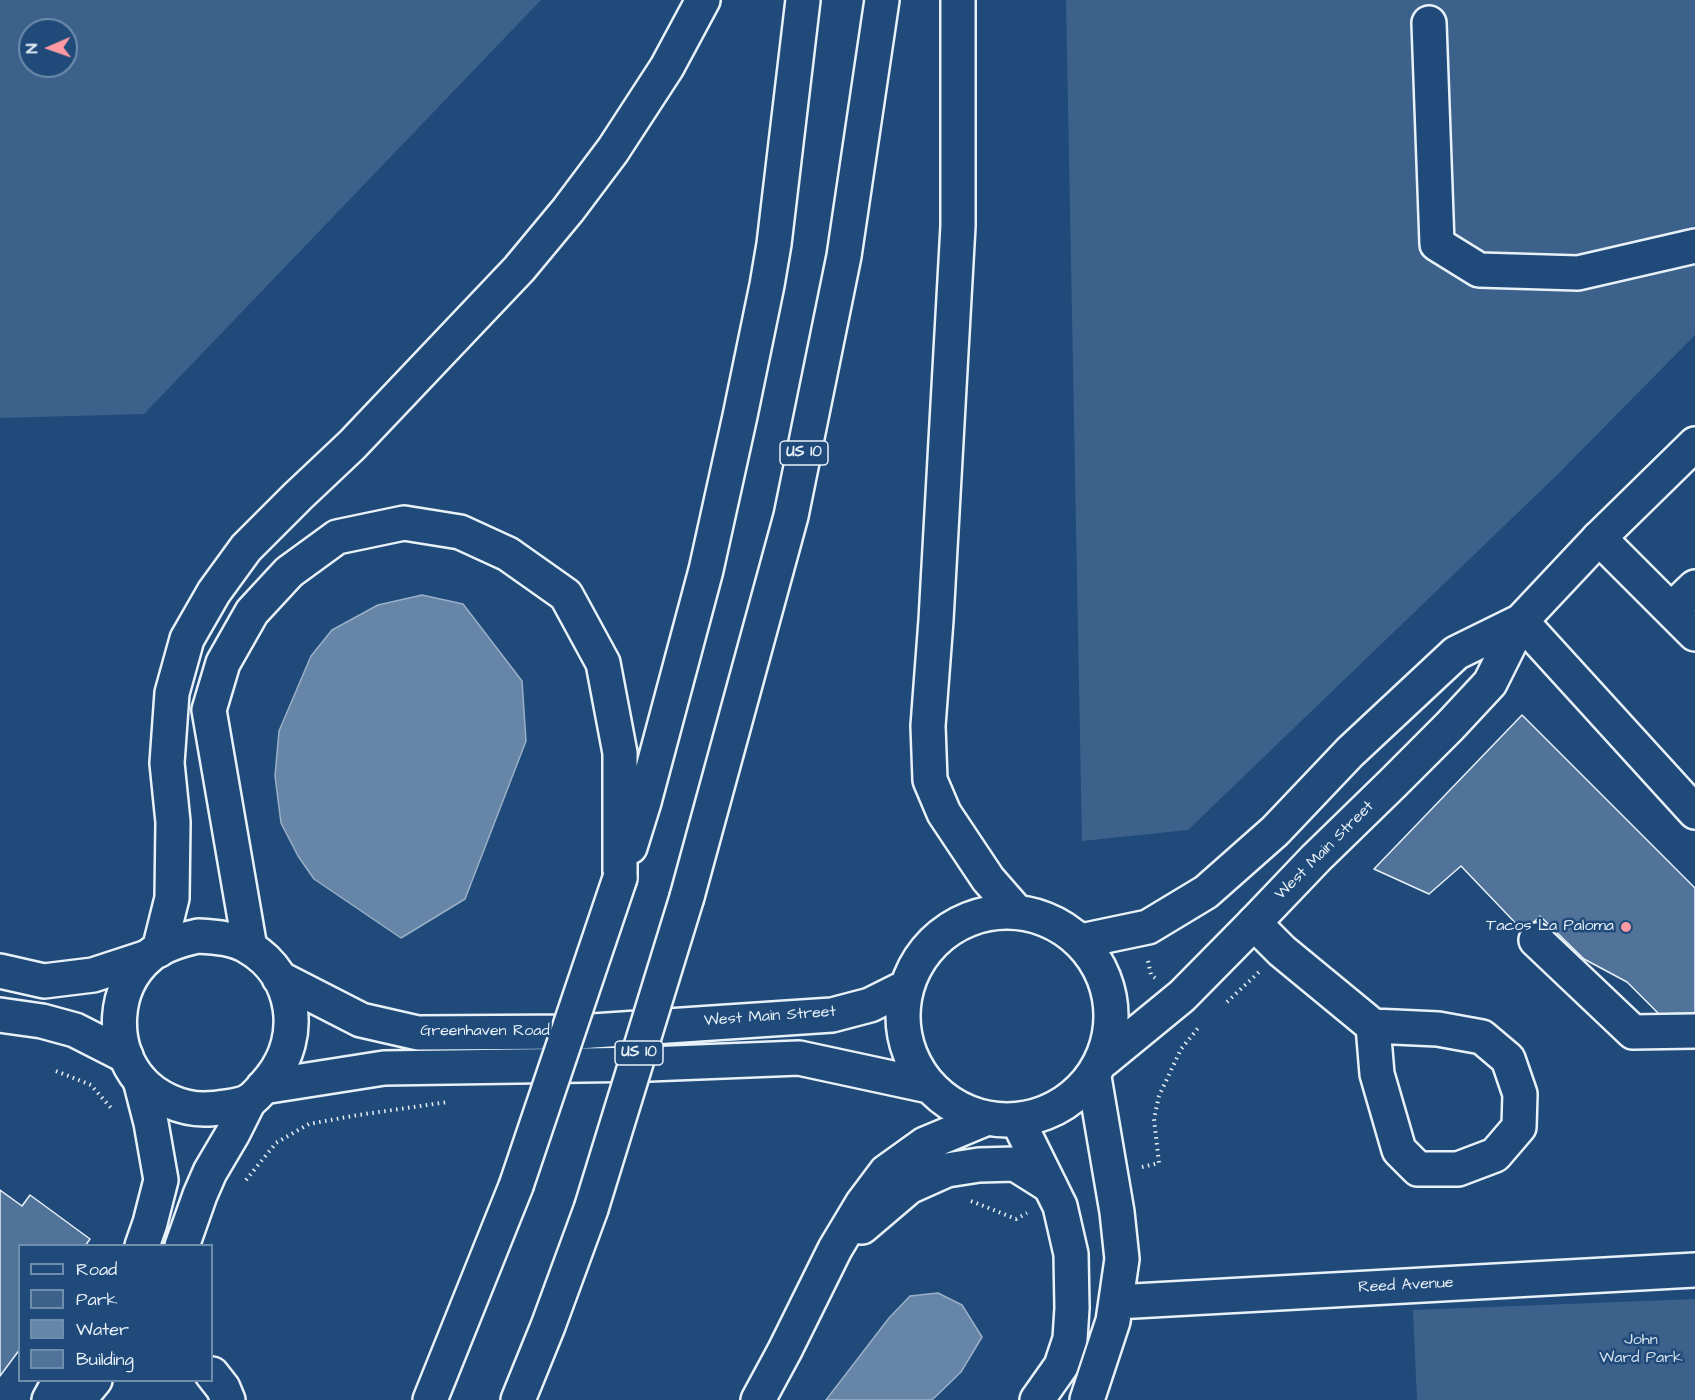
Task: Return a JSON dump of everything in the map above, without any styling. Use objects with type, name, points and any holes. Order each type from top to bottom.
[{"type":"main road","points":[[156,952],[172,897],[172,822],[167,763],[172,693],[187,639],[214,592],[246,548],[352,445],[519,269],[568,210],[613,150],[667,67],[703,0]]},
{"type":"main road","points":[[430,1400],[516,1186],[645,802],[706,570],[740,416],[774,244],[802,0]]},
{"type":"main road","name":"US 10","points":[[518,1400],[591,1209],[687,897],[791,516],[844,256],[882,0]]},
{"type":"main road","points":[[958,0],[958,226],[928,726],[930,780],[944,813],[988,879],[1016,911]]},
{"type":"main road","points":[[1429,23],[1437,244],[1479,270],[1578,273],[1695,246]]},
{"type":"main road","name":"West Main Street","points":[[1099,1068],[1178,1000],[1490,683],[1521,621],[1599,538],[1695,444]]},
{"type":"main road","points":[[250,948],[209,710],[222,663],[252,612],[289,572],[337,537],[404,523],[460,532],[508,554],[566,595],[603,663],[620,753],[620,878]]},
{"type":"main road","points":[[1599,538],[1695,634]]},
{"type":"main road","points":[[1671,610],[1695,587]]},
{"type":"main road","points":[[1521,621],[1695,812]]},
{"type":"main road","name":"West Main Street","points":[[1081,941],[1148,927],[1206,892],[1275,831],[1350,752],[1456,653],[1521,621]]},
{"type":"main road","points":[[1016,911],[1051,920],[1081,941],[1102,970],[1112,1005],[1110,1038],[1099,1068],[1077,1095],[1050,1112],[1018,1120],[985,1119],[954,1107],[929,1086],[911,1058],[902,1023],[906,987],[922,955],[948,929],[980,914],[1016,911]]},
{"type":"main road","points":[[1254,923],[1282,951],[1373,1026],[1438,1029],[1482,1037],[1508,1059],[1520,1094],[1519,1127],[1495,1155],[1458,1169],[1418,1169],[1399,1150],[1377,1074],[1373,1026]]},
{"type":"main road","name":"Greenhaven Road","points":[[133,1068],[119,1030],[121,1003],[130,978],[156,952],[171,942],[198,936],[225,938],[250,948],[270,965],[285,988],[291,1014],[290,1042],[280,1067],[256,1094]]},
{"type":"main road","points":[[1536,940],[1633,1032],[1695,1031]]},
{"type":"main road","name":"Greenhaven Road","points":[[0,971],[44,981],[93,975],[156,952]]},
{"type":"main road","name":"Greenhaven Road","points":[[279,978],[361,1020],[418,1033],[578,1032],[666,1025]]},
{"type":"main road","name":"West Main Street","points":[[666,1025],[832,1015],[870,1005],[906,987]]},
{"type":"main road","name":"Greenhaven Road","points":[[0,1015],[42,1021],[75,1030],[133,1068],[156,1094],[175,1104],[197,1109],[219,1108],[256,1094],[384,1068],[649,1064],[799,1058],[929,1086]]},
{"type":"main road","points":[[133,1068],[151,1123],[161,1180],[142,1244]]},
{"type":"main road","points":[[1087,1400],[1113,1322],[1122,1259],[1099,1068]]},
{"type":"main road","points":[[182,1244],[207,1179],[256,1094]]},
{"type":"main road","points":[[758,1400],[835,1249],[862,1204],[886,1172],[925,1144],[985,1119]]},
{"type":"main road","points":[[1018,1120],[1060,1206],[1071,1254],[1070,1339],[1061,1366],[1037,1400]]},
{"type":"main road","points":[[835,1249],[909,1187],[947,1170],[979,1165],[1015,1164],[1050,1186]]},
{"type":"main road","name":"Reed Avenue","points":[[1116,1302],[1695,1270]]},
{"type":"main road","points":[[213,1375],[228,1400]]},
{"type":"main road","points":[[49,1400],[59,1382]]},
{"type":"main road","points":[[75,1400],[93,1382]]},
{"type":"path","points":[[1142,929],[1151,975],[1203,1023],[1181,1049],[1159,1096],[1154,1119],[1159,1163]]},
{"type":"path","points":[[1221,1007],[1282,951]]},
{"type":"path","points":[[56,1071],[91,1085],[110,1105],[113,1112]]},
{"type":"path","points":[[963,1198],[1016,1219]]},
{"type":"green space","points":[[0,0],[541,0],[144,414],[0,418]]},
{"type":"green space","points":[[1066,0],[1695,0],[1695,335],[1557,475],[1188,830],[1082,841]]},
{"type":"green space","name":"John Ward Park","points":[[1695,1299],[1695,1400],[1417,1400],[1413,1310]]},
{"type":"water","points":[[422,595],[463,604],[522,681],[526,741],[465,899],[401,938],[314,879],[298,856],[281,823],[275,776],[279,731],[311,656],[332,630],[378,605]]},
{"type":"water","points":[[938,1293],[962,1305],[982,1337],[961,1372],[932,1400],[826,1400],[889,1318],[910,1296]]},
{"type":"building","points":[[1522,715],[1695,888],[1695,1013],[1659,1014],[1627,982],[1584,959],[1540,916],[1524,932],[1461,866],[1429,894],[1374,869]]},
{"type":"building","points":[[0,1190],[22,1206],[30,1195],[90,1239],[86,1244],[18,1244],[18,1352],[0,1376]]},
{"type":"place","name":"Tacos La Paloma","points":[[1626,927]]}]
